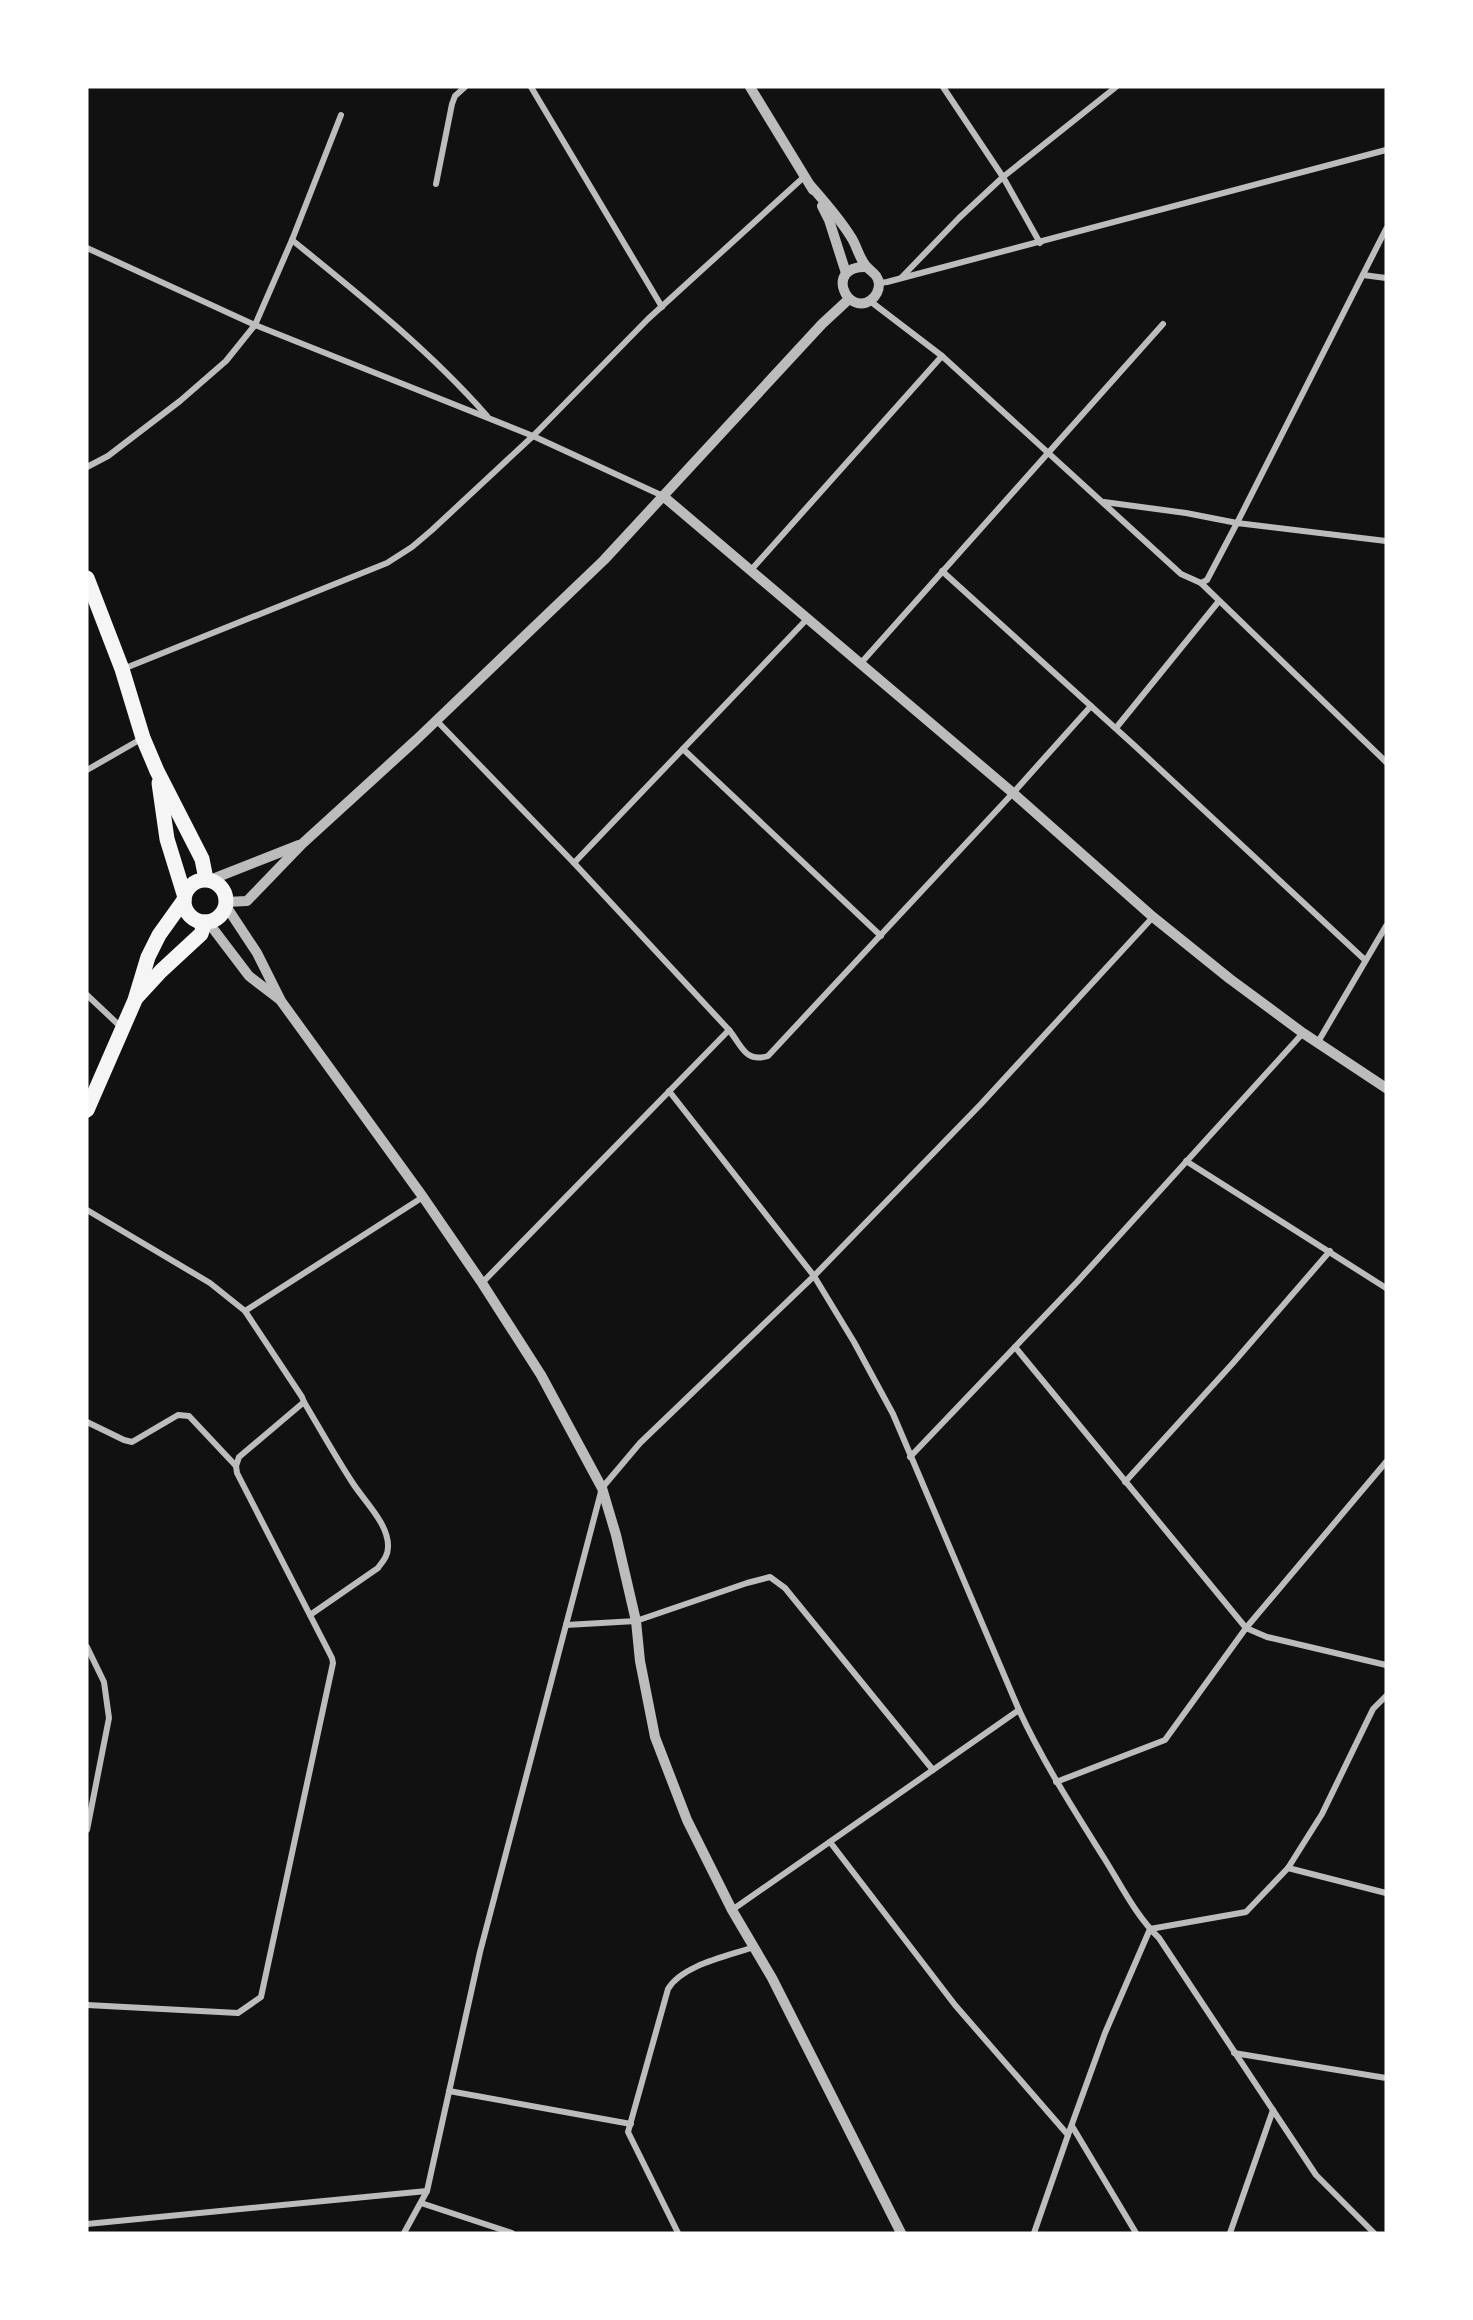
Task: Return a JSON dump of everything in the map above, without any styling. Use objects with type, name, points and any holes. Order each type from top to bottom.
[{"type":"main road","points":[[87,578],[122,669],[143,738],[157,771],[202,859],[208,880]]},
{"type":"main road","points":[[87,1110],[135,1000],[148,957],[159,935],[184,897],[187,889],[195,882],[208,880],[220,886],[226,904],[219,917],[206,922],[189,916],[184,897],[167,839],[157,771]]},
{"type":"main road","points":[[135,1000],[161,971],[201,934],[206,922]]},
{"type":"street","points":[[436,184],[452,104],[455,96],[465,87]]},
{"type":"street","points":[[531,87],[662,307]]},
{"type":"street","points":[[750,87],[808,181],[829,220],[846,273]]},
{"type":"street","points":[[943,87],[1004,177],[1040,243]]},
{"type":"street","points":[[901,278],[959,218],[1004,177],[1116,87]]},
{"type":"street","points":[[87,467],[108,456],[180,401],[226,361],[255,326],[292,240],[341,115]]},
{"type":"street","points":[[879,283],[1040,243],[1386,150]]},
{"type":"street","points":[[122,669],[387,562],[412,547],[533,436],[662,307],[808,181]]},
{"type":"street","points":[[808,181],[850,236],[866,267],[875,273],[879,283],[878,293],[870,301],[860,303],[849,300],[842,283],[846,273],[855,267],[866,267]]},
{"type":"street","points":[[1201,583],[1207,580],[1237,523],[1386,229]]},
{"type":"street","points":[[292,240],[420,345],[489,419]]},
{"type":"street","points":[[87,248],[255,326],[533,436],[663,496],[1013,793],[1153,917],[1230,979],[1386,1088]]},
{"type":"street","points":[[1363,275],[1386,278]]},
{"type":"street","points":[[849,300],[822,324],[604,560],[302,844],[247,901],[226,904],[257,953],[281,1001],[423,1197],[482,1283],[541,1375],[602,1488],[616,1535],[636,1621],[640,1661],[655,1737],[687,1820],[732,1910],[786,2005],[901,2233]]},
{"type":"street","points":[[870,301],[942,356],[1181,574],[1201,583],[1386,762]]},
{"type":"street","points":[[861,663],[1163,324]]},
{"type":"street","points":[[751,570],[942,356]]},
{"type":"street","points":[[1102,501],[1237,523],[1386,541]]},
{"type":"street","points":[[942,571],[1116,728],[1365,960]]},
{"type":"street","points":[[1116,728],[1219,601]]},
{"type":"street","points":[[574,862],[808,618]]},
{"type":"street","points":[[436,719],[574,862],[729,1029],[750,1058],[757,1059],[768,1056],[1091,706]]},
{"type":"street","points":[[87,770],[143,738]]},
{"type":"street","points":[[683,750],[881,936]]},
{"type":"street","points":[[208,880],[302,844]]},
{"type":"street","points":[[404,2233],[427,2191],[480,1952],[602,1488],[640,1443],[814,1276],[981,1104],[1153,917]]},
{"type":"street","points":[[206,922],[249,976],[281,1001]]},
{"type":"street","points":[[1318,1042],[1386,926]]},
{"type":"street","points":[[87,995],[122,1029]]},
{"type":"street","points":[[482,1283],[729,1029]]},
{"type":"street","points":[[910,1457],[1015,1347],[1303,1032]]},
{"type":"street","points":[[669,1091],[814,1276],[854,1342],[893,1414],[1019,1710],[1056,1782],[1150,1929],[1159,1938],[1316,2175],[1374,2233]]},
{"type":"street","points":[[1186,1161],[1386,1288]]},
{"type":"street","points":[[245,1311],[423,1197]]},
{"type":"street","points":[[87,1210],[210,1283],[245,1311],[304,1402],[352,1483],[377,1518],[388,1547],[385,1559],[378,1568],[310,1615]]},
{"type":"street","points":[[1125,1482],[1330,1251]]},
{"type":"street","points":[[1015,1347],[1246,1628],[1267,1637],[1386,1665]]},
{"type":"street","points":[[87,2006],[238,2013],[261,1997],[333,1670],[333,1658],[237,1473],[236,1466],[239,1457],[304,1402]]},
{"type":"street","points":[[87,1422],[132,1442],[178,1415],[189,1416],[236,1466]]},
{"type":"street","points":[[1056,1782],[1165,1740],[1246,1628],[1386,1462]]},
{"type":"street","points":[[566,1625],[636,1621],[770,1577],[785,1588],[933,1770]]},
{"type":"street","points":[[87,1647],[104,1682],[109,1718],[87,1830]]},
{"type":"street","points":[[1150,1929],[1246,1912],[1288,1868],[1322,1814],[1373,1708],[1386,1696]]},
{"type":"street","points":[[732,1910],[1019,1710]]},
{"type":"street","points":[[830,1842],[955,2005],[1068,2135]]},
{"type":"street","points":[[1288,1868],[1386,1893]]},
{"type":"street","points":[[1034,2233],[1105,2033],[1150,1929]]},
{"type":"street","points":[[678,2233],[628,2132],[668,1989],[673,1980],[686,1971],[754,1947]]},
{"type":"street","points":[[1234,2053],[1386,2078]]},
{"type":"street","points":[[449,2091],[631,2124]]},
{"type":"street","points":[[1230,2233],[1273,2110]]},
{"type":"street","points":[[1072,2126],[1136,2233]]},
{"type":"street","points":[[87,2224],[427,2191]]},
{"type":"street","points":[[421,2203],[512,2233]]}]
